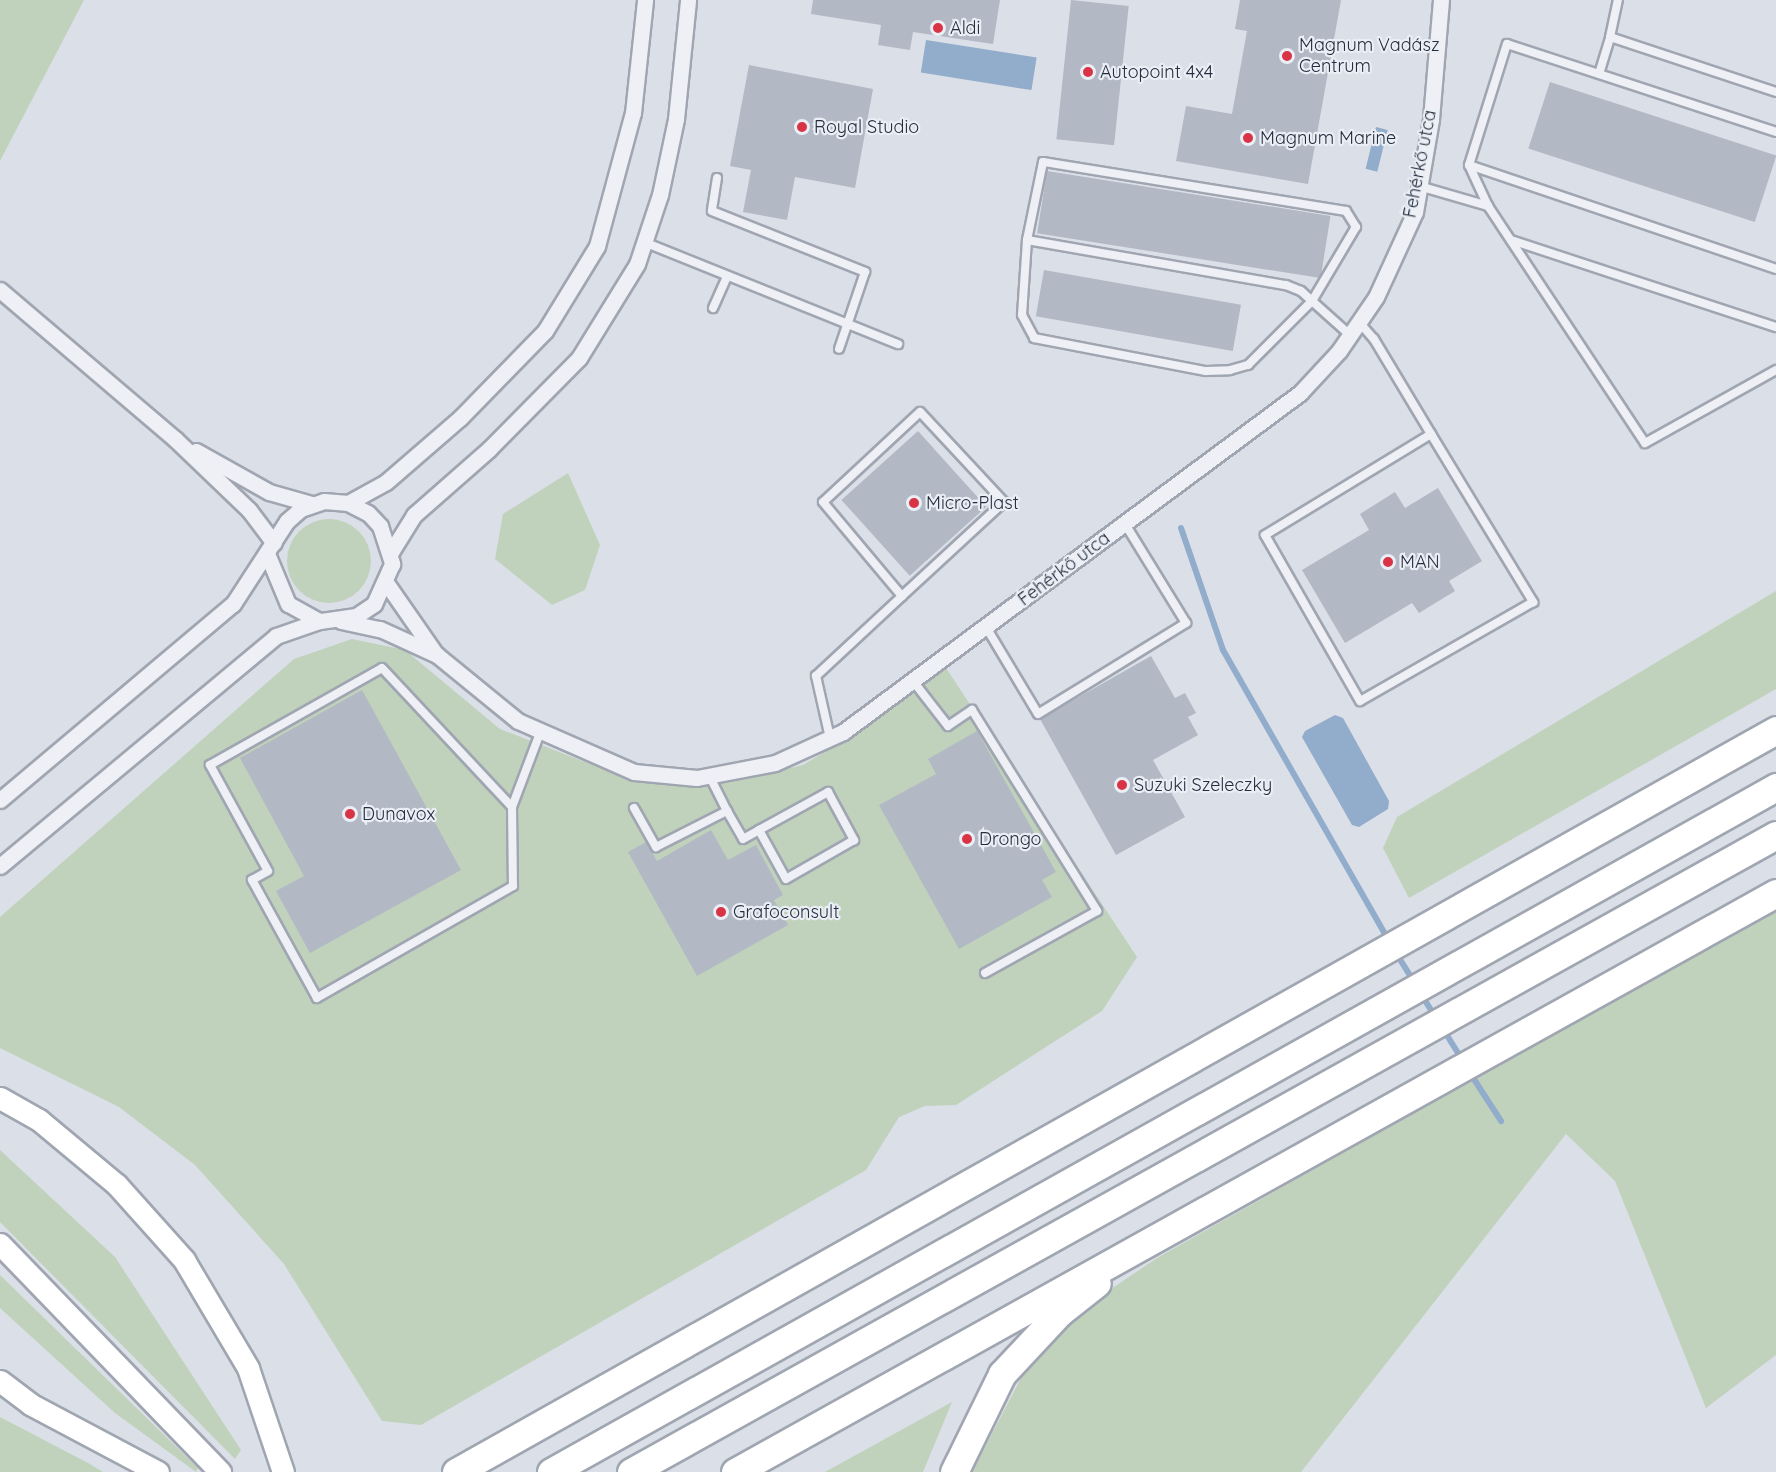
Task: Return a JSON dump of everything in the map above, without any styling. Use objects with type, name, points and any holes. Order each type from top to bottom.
[{"type":"highway","points":[[456,1472],[1776,730]]},
{"type":"highway","points":[[551,1472],[1776,787]]},
{"type":"highway","points":[[631,1472],[1454,1017],[1776,835]]},
{"type":"highway","points":[[735,1472],[1444,1081],[1776,893]]},
{"type":"highway","points":[[954,1472],[1002,1374],[1059,1313],[1148,1244]]},
{"type":"main road","points":[[0,1098],[39,1120],[117,1185],[184,1260],[248,1368],[284,1472]]},
{"type":"main road","points":[[0,1244],[220,1472]]},
{"type":"main road","points":[[0,1381],[30,1404],[158,1472]]},
{"type":"street","points":[[175,439],[268,492],[311,504],[348,503],[402,468],[538,339],[597,246],[633,112],[645,0]]},
{"type":"street","points":[[340,621],[374,604],[387,584],[391,552],[414,515],[489,449],[579,358],[636,264],[644,242],[676,119],[687,0]]},
{"type":"street","name":"Fehérkő utca","points":[[437,656],[540,733],[634,772],[709,775],[775,763],[830,738],[913,681],[1300,393],[1350,335],[1359,322],[1415,212],[1441,0]]},
{"type":"street","points":[[0,290],[175,439],[249,510],[271,550],[288,604],[320,621]]},
{"type":"street","points":[[348,503],[380,526],[391,552]]},
{"type":"street","points":[[0,800],[233,604],[271,550],[287,521],[311,504]]},
{"type":"street","points":[[387,584],[437,656]]},
{"type":"street","points":[[0,866],[276,636],[320,621],[340,621],[380,629],[437,656]]},
{"type":"lane","points":[[1599,74],[1618,0]]},
{"type":"lane","points":[[1610,37],[1776,92]]},
{"type":"lane","points":[[1776,132],[1507,44],[1469,165],[1488,206],[1645,443],[1776,370]]},
{"type":"lane","points":[[1043,162],[1346,211],[1356,227],[1312,301],[1248,365],[1230,370],[1206,371],[1034,338],[1022,315],[1028,240],[1043,162]]},
{"type":"lane","points":[[1469,165],[1776,269]]},
{"type":"lane","points":[[717,178],[712,211],[865,272],[839,349]]},
{"type":"lane","points":[[1419,186],[1488,206]]},
{"type":"lane","points":[[1028,240],[1286,285],[1312,301],[1350,335]]},
{"type":"lane","points":[[1510,240],[1776,327]]},
{"type":"lane","points":[[644,242],[898,344]]},
{"type":"lane","points":[[713,308],[727,276]]},
{"type":"lane","points":[[1359,322],[1431,434],[1533,602],[1360,701],[1265,535],[1431,434]]},
{"type":"lane","points":[[830,738],[816,675],[1005,502],[920,412],[823,502],[902,596]]},
{"type":"lane","points":[[986,627],[1038,714],[1186,623],[1125,524]]},
{"type":"lane","points":[[512,807],[382,668],[210,765],[268,871],[252,880],[317,998],[513,886],[512,807],[540,733]]},
{"type":"lane","points":[[913,681],[948,726],[972,710],[1097,911],[985,973]]},
{"type":"lane","points":[[709,775],[743,839],[759,830],[828,792],[854,840],[786,879],[759,830]]},
{"type":"lane","points":[[634,808],[656,847],[728,811]]},
{"type":"green space","points":[[0,0],[84,0],[0,161]]},
{"type":"green space","points":[[568,473],[600,545],[585,590],[552,605],[495,559],[503,514]]},
{"type":"green space","points":[[329,519],[345,522],[364,538],[371,561],[368,577],[352,596],[329,603],[313,600],[294,584],[287,561],[290,545],[306,526]]},
{"type":"green space","points":[[1776,591],[1776,689],[1409,898],[1383,848],[1397,817]]},
{"type":"green space","points":[[352,639],[405,650],[500,729],[626,778],[731,782],[803,765],[869,726],[946,668],[1137,957],[1102,1011],[956,1105],[925,1106],[899,1117],[866,1170],[421,1425],[382,1421],[284,1264],[195,1165],[119,1107],[0,1048],[0,917],[294,659]]},
{"type":"green space","points":[[1776,908],[1776,1355],[1706,1408],[1615,1181],[1566,1134],[1301,1472],[972,1472],[1035,1351],[1065,1320],[1157,1258]]},
{"type":"green space","points":[[0,1150],[115,1257],[241,1450],[235,1459],[0,1222]]},
{"type":"green space","points":[[0,1275],[198,1468],[196,1472],[115,1413],[0,1308]]},
{"type":"green space","points":[[952,1402],[923,1472],[825,1472]]},
{"type":"green space","points":[[0,1417],[88,1463],[103,1472],[0,1472]]},
{"type":"water","points":[[926,40],[1037,58],[1031,90],[921,73]]},
{"type":"water","points":[[1376,127],[1388,130],[1377,172],[1366,169]]},
{"type":"water","points":[[1335,715],[1343,718],[1389,801],[1388,809],[1359,827],[1352,825],[1302,737],[1305,731]]},
{"type":"building","name":"Aldi","points":[[813,0],[1000,0],[993,44],[913,32],[910,50],[878,45],[881,25],[811,14]]},
{"type":"building","name":"Autopoint 4x4","points":[[1071,0],[1129,6],[1114,145],[1056,139]]},
{"type":"building","points":[[1240,0],[1341,0],[1308,184],[1176,161],[1186,106],[1232,114],[1247,31],[1235,29]]},
{"type":"building","name":"Royal Studio","points":[[749,65],[873,89],[855,188],[795,177],[787,220],[743,212],[751,170],[730,166]]},
{"type":"building","points":[[1550,82],[1776,155],[1755,222],[1528,149]]},
{"type":"building","points":[[1047,171],[1330,216],[1321,278],[1037,233]]},
{"type":"building","points":[[1044,270],[1241,305],[1233,351],[1036,316]]},
{"type":"building","name":"Micro-Plast","points":[[918,431],[986,507],[910,576],[841,500]]},
{"type":"building","points":[[1438,488],[1482,561],[1449,581],[1455,591],[1419,613],[1412,603],[1345,643],[1302,570],[1369,530],[1360,514],[1395,492],[1405,508]]},
{"type":"building","name":"Suzuki Szeleczky","points":[[1151,656],[1175,698],[1185,693],[1196,713],[1188,717],[1198,735],[1153,760],[1185,817],[1116,855],[1040,719]]},
{"type":"building","name":"Dunavox","points":[[362,690],[461,870],[310,953],[276,891],[304,876],[240,758]]},
{"type":"building","name":"Drongo","points":[[977,731],[1056,872],[1042,880],[1052,897],[959,949],[879,805],[936,774],[928,759]]},
{"type":"building","name":"Grafoconsult","points":[[711,830],[728,860],[756,845],[783,895],[774,900],[788,925],[697,976],[628,852],[646,842],[657,861]]},
{"type":"waterway","points":[[1181,528],[1223,650],[1389,941]]},
{"type":"waterway","points":[[1396,953],[1414,982]]},
{"type":"waterway","points":[[1421,994],[1436,1018]]},
{"type":"waterway","points":[[1443,1029],[1462,1059]]},
{"type":"waterway","points":[[1468,1070],[1501,1121]]},
{"type":"place","name":"Aldi","points":[[938,28]]},
{"type":"place","name":"Magnum Vadász Centrum","points":[[1287,56]]},
{"type":"place","name":"Autopoint 4x4","points":[[1088,72]]},
{"type":"place","name":"Royal Studio","points":[[802,127]]},
{"type":"place","name":"Magnum Marine","points":[[1248,138]]},
{"type":"place","name":"Micro-Plast","points":[[914,503]]},
{"type":"place","name":"MAN","points":[[1388,562]]},
{"type":"place","name":"Suzuki Szeleczky","points":[[1122,785]]},
{"type":"place","name":"Dunavox","points":[[350,814]]},
{"type":"place","name":"Drongo","points":[[967,839]]},
{"type":"place","name":"Grafoconsult","points":[[721,912]]}]
